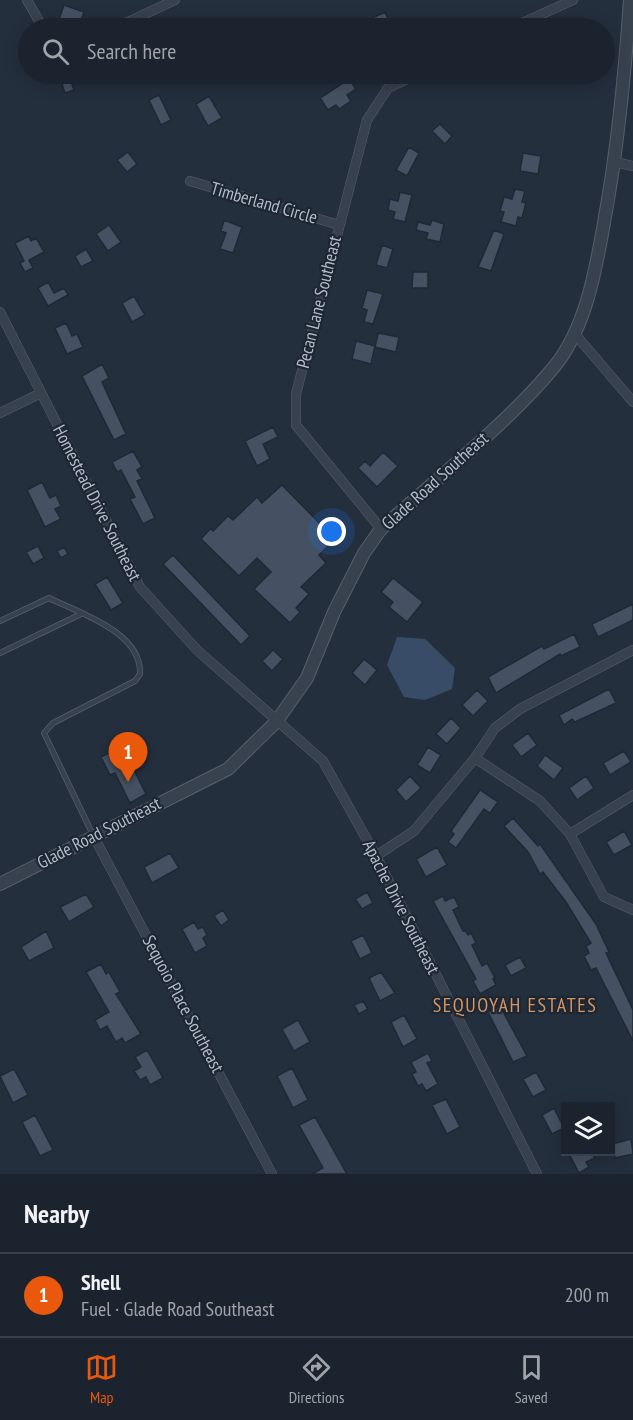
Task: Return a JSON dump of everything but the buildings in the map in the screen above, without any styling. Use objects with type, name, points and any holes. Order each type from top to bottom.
[{"type":"street","points":[[27,0],[37,18]]},
{"type":"street","points":[[136,18],[175,0]]},
{"type":"street","points":[[533,18],[573,0]]},
{"type":"street","name":"Glade Road Southeast","points":[[0,884],[93,835],[228,769],[276,722],[307,678],[339,602],[364,553],[381,529],[526,398],[555,366],[575,334],[598,255],[629,90],[630,0]]},
{"type":"street","name":"Pecan Lane Southeast","points":[[381,529],[296,425],[296,394],[367,120],[388,88],[397,84]]},
{"type":"street","points":[[615,162],[633,166]]},
{"type":"street","name":"Timberland Circle","points":[[190,181],[339,225]]},
{"type":"street","name":"Homestead Drive Southeast","points":[[0,312],[140,588],[196,650],[276,722]]},
{"type":"street","points":[[575,334],[633,402]]},
{"type":"street","points":[[0,413],[41,393]]},
{"type":"street","points":[[376,856],[414,831],[475,758],[495,728],[520,709],[633,650]]},
{"type":"street","name":"Apache Drive Southeast","points":[[276,722],[323,761],[376,856],[537,1174]]},
{"type":"street","points":[[475,758],[540,801],[570,834],[604,897],[633,910]]},
{"type":"street","points":[[570,834],[633,795]]},
{"type":"street","name":"Sequoio Place Southeast","points":[[93,835],[272,1174]]},
{"type":"lane","points":[[0,621],[49,598],[123,636],[140,670],[135,681],[53,723],[44,733],[93,835]]},
{"type":"lane","points":[[0,652],[81,614]]},
{"type":"lane","points":[[0,877],[14,876]]},
{"type":"water","points":[[397,637],[425,639],[455,668],[452,689],[425,700],[404,697],[387,665]]},
{"type":"place","name":"Shell","points":[[128,782]]},
{"type":"district","name":"SEQUOYAH ESTATES","points":[[515,1005]]}]
